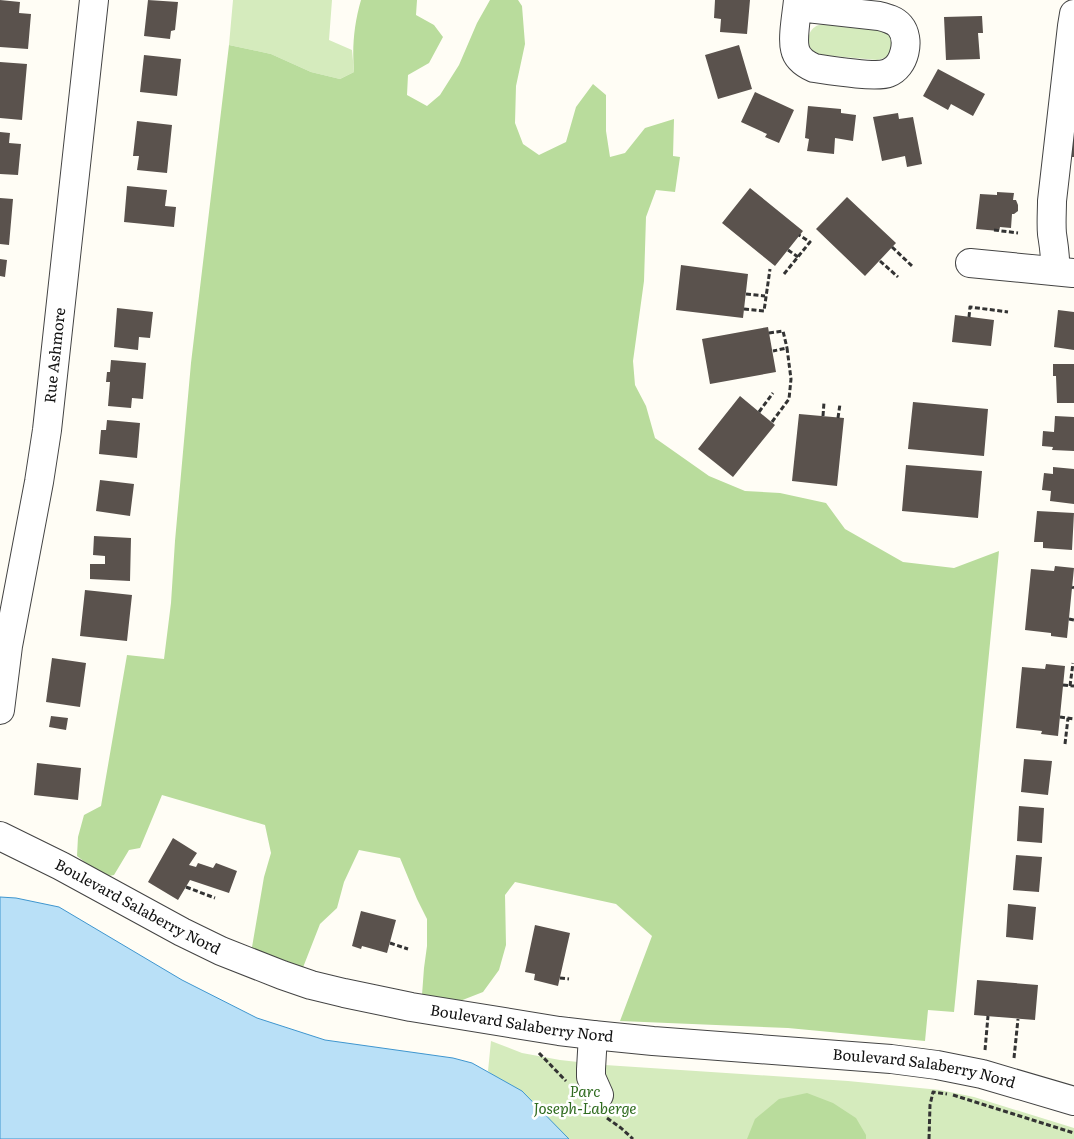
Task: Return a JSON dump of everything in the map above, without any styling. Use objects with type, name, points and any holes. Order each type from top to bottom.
[{"type":"street","name":"Rue Ashmore","points":[[0,710],[9,637],[38,491],[47,430],[94,0]]},
{"type":"street","points":[[1065,272],[1055,252],[1051,218],[1064,183],[1074,14]]},
{"type":"street","points":[[970,264],[1065,272]]},
{"type":"street","name":"Boulevard Salaberry Nord","points":[[0,836],[62,866],[182,932],[228,954],[282,976],[344,993],[411,1007],[550,1030],[654,1041],[891,1059],[952,1067],[1073,1096]]},
{"type":"street","points":[[593,1035],[590,1069],[591,1077],[599,1096]]},
{"type":"path","points":[[994,230],[1018,233]]},
{"type":"path","points":[[784,274],[810,242],[800,235]]},
{"type":"path","points":[[892,247],[912,266]]},
{"type":"path","points":[[788,250],[798,257]]},
{"type":"path","points":[[880,261],[898,277]]},
{"type":"path","points":[[744,309],[764,311],[770,269]]},
{"type":"path","points":[[746,294],[765,296]]},
{"type":"path","points":[[969,317],[970,307],[1008,312]]},
{"type":"path","points":[[770,333],[783,331],[791,379],[789,398],[772,422]]},
{"type":"path","points":[[773,351],[787,348]]},
{"type":"path","points":[[759,412],[773,393]]},
{"type":"path","points":[[823,416],[824,402]]},
{"type":"path","points":[[838,418],[840,404]]},
{"type":"path","points":[[1069,619],[1074,620]]},
{"type":"path","points":[[1063,685],[1072,686],[1073,663]]},
{"type":"path","points":[[1060,717],[1074,719]]},
{"type":"path","points":[[1065,744],[1068,718]]},
{"type":"path","points":[[186,887],[214,898]]},
{"type":"path","points":[[390,943],[408,950]]},
{"type":"path","points":[[560,978],[569,979]]},
{"type":"path","points":[[982,1074],[988,1016]]},
{"type":"path","points":[[1011,1082],[1018,1019]]},
{"type":"path","points":[[929,1139],[932,1092],[953,1095],[1074,1133]]},
{"type":"green space","points":[[233,0],[332,0],[329,40],[352,50],[354,72],[340,79],[311,72],[271,54],[229,45]]},
{"type":"green space","points":[[361,0],[417,0],[416,15],[434,25],[443,37],[429,63],[408,75],[407,95],[427,106],[440,95],[459,65],[477,23],[490,0],[518,0],[522,6],[525,44],[516,86],[515,123],[523,144],[539,155],[566,142],[576,107],[593,84],[606,95],[606,131],[610,157],[625,153],[645,128],[674,119],[673,156],[680,157],[675,192],[656,190],[646,217],[644,281],[633,361],[635,385],[646,406],[655,438],[709,476],[745,491],[780,493],[826,503],[845,529],[903,562],[954,568],[999,551],[954,1012],[928,1010],[925,1041],[788,1028],[620,1021],[652,936],[616,904],[515,882],[505,895],[506,945],[499,970],[483,992],[460,1001],[422,995],[427,946],[427,919],[400,858],[359,850],[344,882],[337,908],[320,924],[302,970],[251,953],[264,877],[271,853],[265,825],[162,795],[140,848],[129,850],[114,875],[104,877],[77,856],[78,837],[84,815],[101,806],[127,655],[164,659],[171,603],[191,363],[229,45],[271,54],[311,72],[340,79],[354,72],[354,36]]},
{"type":"green space","points":[[827,24],[886,32],[890,34],[892,40],[891,52],[886,57],[877,60],[816,53],[809,46],[809,34],[816,26]]},
{"type":"green space","name":"Parc Joseph-Laberge","points":[[491,1041],[522,1053],[605,1065],[848,1081],[940,1090],[974,1097],[1074,1128],[1074,1139],[569,1139],[488,1071]]},
{"type":"green space","points":[[807,1093],[833,1103],[856,1118],[866,1135],[866,1139],[747,1139],[755,1119],[779,1099]]},
{"type":"water","points":[[0,897],[16,898],[59,907],[182,980],[257,1018],[325,1040],[453,1058],[472,1063],[522,1091],[569,1139],[0,1139]]},
{"type":"building","points":[[0,0],[20,2],[19,13],[31,14],[28,49],[0,47]]},
{"type":"building","points":[[148,0],[178,2],[175,30],[171,31],[170,39],[144,36]]},
{"type":"building","points":[[715,0],[750,0],[747,34],[720,32],[721,19],[714,18]]},
{"type":"building","points":[[982,16],[983,33],[978,33],[980,59],[946,60],[944,17]]},
{"type":"building","points":[[739,45],[752,89],[718,99],[705,55]]},
{"type":"building","points":[[144,55],[181,59],[177,96],[140,92]]},
{"type":"building","points":[[0,62],[27,64],[22,120],[0,118]]},
{"type":"building","points":[[938,69],[985,94],[973,116],[951,104],[948,110],[923,96]]},
{"type":"building","points":[[755,92],[794,110],[779,143],[765,137],[767,134],[741,122]]},
{"type":"building","points":[[808,106],[841,109],[841,113],[856,115],[853,141],[835,138],[834,154],[807,151],[809,139],[805,138]]},
{"type":"building","points":[[898,113],[899,119],[913,117],[922,164],[907,167],[905,156],[882,161],[873,117]]},
{"type":"building","points":[[1074,114],[1074,157],[1069,157]]},
{"type":"building","points":[[137,121],[172,125],[167,173],[137,170],[139,156],[133,156]]},
{"type":"building","points":[[0,132],[10,133],[9,143],[21,144],[18,175],[0,174]]},
{"type":"building","points":[[127,186],[167,190],[165,206],[176,207],[174,227],[124,222]]},
{"type":"building","points":[[750,188],[803,231],[775,266],[722,223]]},
{"type":"building","points":[[997,192],[1014,193],[1013,200],[1016,200],[1018,211],[1012,214],[1011,228],[1000,227],[999,231],[976,229],[980,194],[997,195]]},
{"type":"building","points":[[847,197],[896,243],[865,276],[816,229]]},
{"type":"building","points":[[0,198],[13,199],[9,245],[0,244]]},
{"type":"building","points":[[0,259],[7,260],[5,277],[0,276]]},
{"type":"building","points":[[681,265],[748,274],[743,318],[676,310]]},
{"type":"building","points":[[117,308],[153,312],[150,338],[139,337],[138,350],[114,347]]},
{"type":"building","points":[[1058,310],[1074,312],[1074,350],[1054,347]]},
{"type":"building","points":[[955,315],[994,320],[991,346],[952,342]]},
{"type":"building","points":[[768,327],[776,372],[710,384],[702,339]]},
{"type":"building","points":[[111,360],[146,363],[143,399],[132,398],[131,408],[108,406],[110,382],[106,382],[107,372],[110,372]]},
{"type":"building","points":[[1053,364],[1074,364],[1074,403],[1057,403],[1056,376],[1053,376]]},
{"type":"building","points":[[740,396],[775,425],[733,477],[698,449]]},
{"type":"building","points":[[913,402],[988,409],[984,456],[908,449]]},
{"type":"building","points":[[799,414],[844,418],[837,486],[792,481]]},
{"type":"building","points":[[1055,416],[1074,417],[1074,451],[1052,450],[1053,447],[1042,446],[1043,431],[1054,432]]},
{"type":"building","points":[[107,420],[140,423],[137,458],[99,454],[101,430],[106,430]]},
{"type":"building","points":[[906,465],[982,471],[978,518],[902,511]]},
{"type":"building","points":[[1053,467],[1074,469],[1074,504],[1050,501],[1051,491],[1042,490],[1044,473],[1053,474]]},
{"type":"building","points":[[100,480],[134,484],[130,516],[96,511]]},
{"type":"building","points":[[1037,511],[1074,513],[1072,550],[1043,548],[1043,542],[1034,542]]},
{"type":"building","points":[[94,536],[131,538],[130,581],[90,579],[90,564],[105,564],[105,556],[93,555]]},
{"type":"building","points":[[1055,566],[1074,568],[1067,638],[1051,636],[1051,633],[1025,630],[1031,569],[1054,571]]},
{"type":"building","points":[[85,590],[132,595],[127,641],[80,636]]},
{"type":"building","points":[[52,658],[86,663],[80,707],[46,702]]},
{"type":"building","points":[[1046,664],[1065,666],[1058,736],[1041,734],[1042,731],[1016,728],[1022,667],[1045,669]]},
{"type":"building","points":[[51,716],[68,718],[66,730],[49,727]]},
{"type":"building","points":[[1024,759],[1052,761],[1048,795],[1021,792]]},
{"type":"building","points":[[37,763],[81,768],[78,800],[34,795]]},
{"type":"building","points":[[1019,806],[1044,808],[1042,843],[1017,841]]},
{"type":"building","points":[[173,838],[197,853],[189,865],[196,867],[198,863],[213,868],[216,863],[237,871],[229,893],[190,880],[178,900],[148,882]]},
{"type":"building","points":[[1016,855],[1042,857],[1039,892],[1013,890]]},
{"type":"building","points":[[1008,904],[1036,907],[1033,940],[1006,937]]},
{"type":"building","points":[[361,911],[396,920],[387,953],[362,946],[361,949],[352,946]]},
{"type":"building","points":[[535,925],[570,933],[558,986],[534,980],[535,974],[525,972]]},
{"type":"building","points":[[977,980],[1038,985],[1035,1020],[974,1015]]}]
